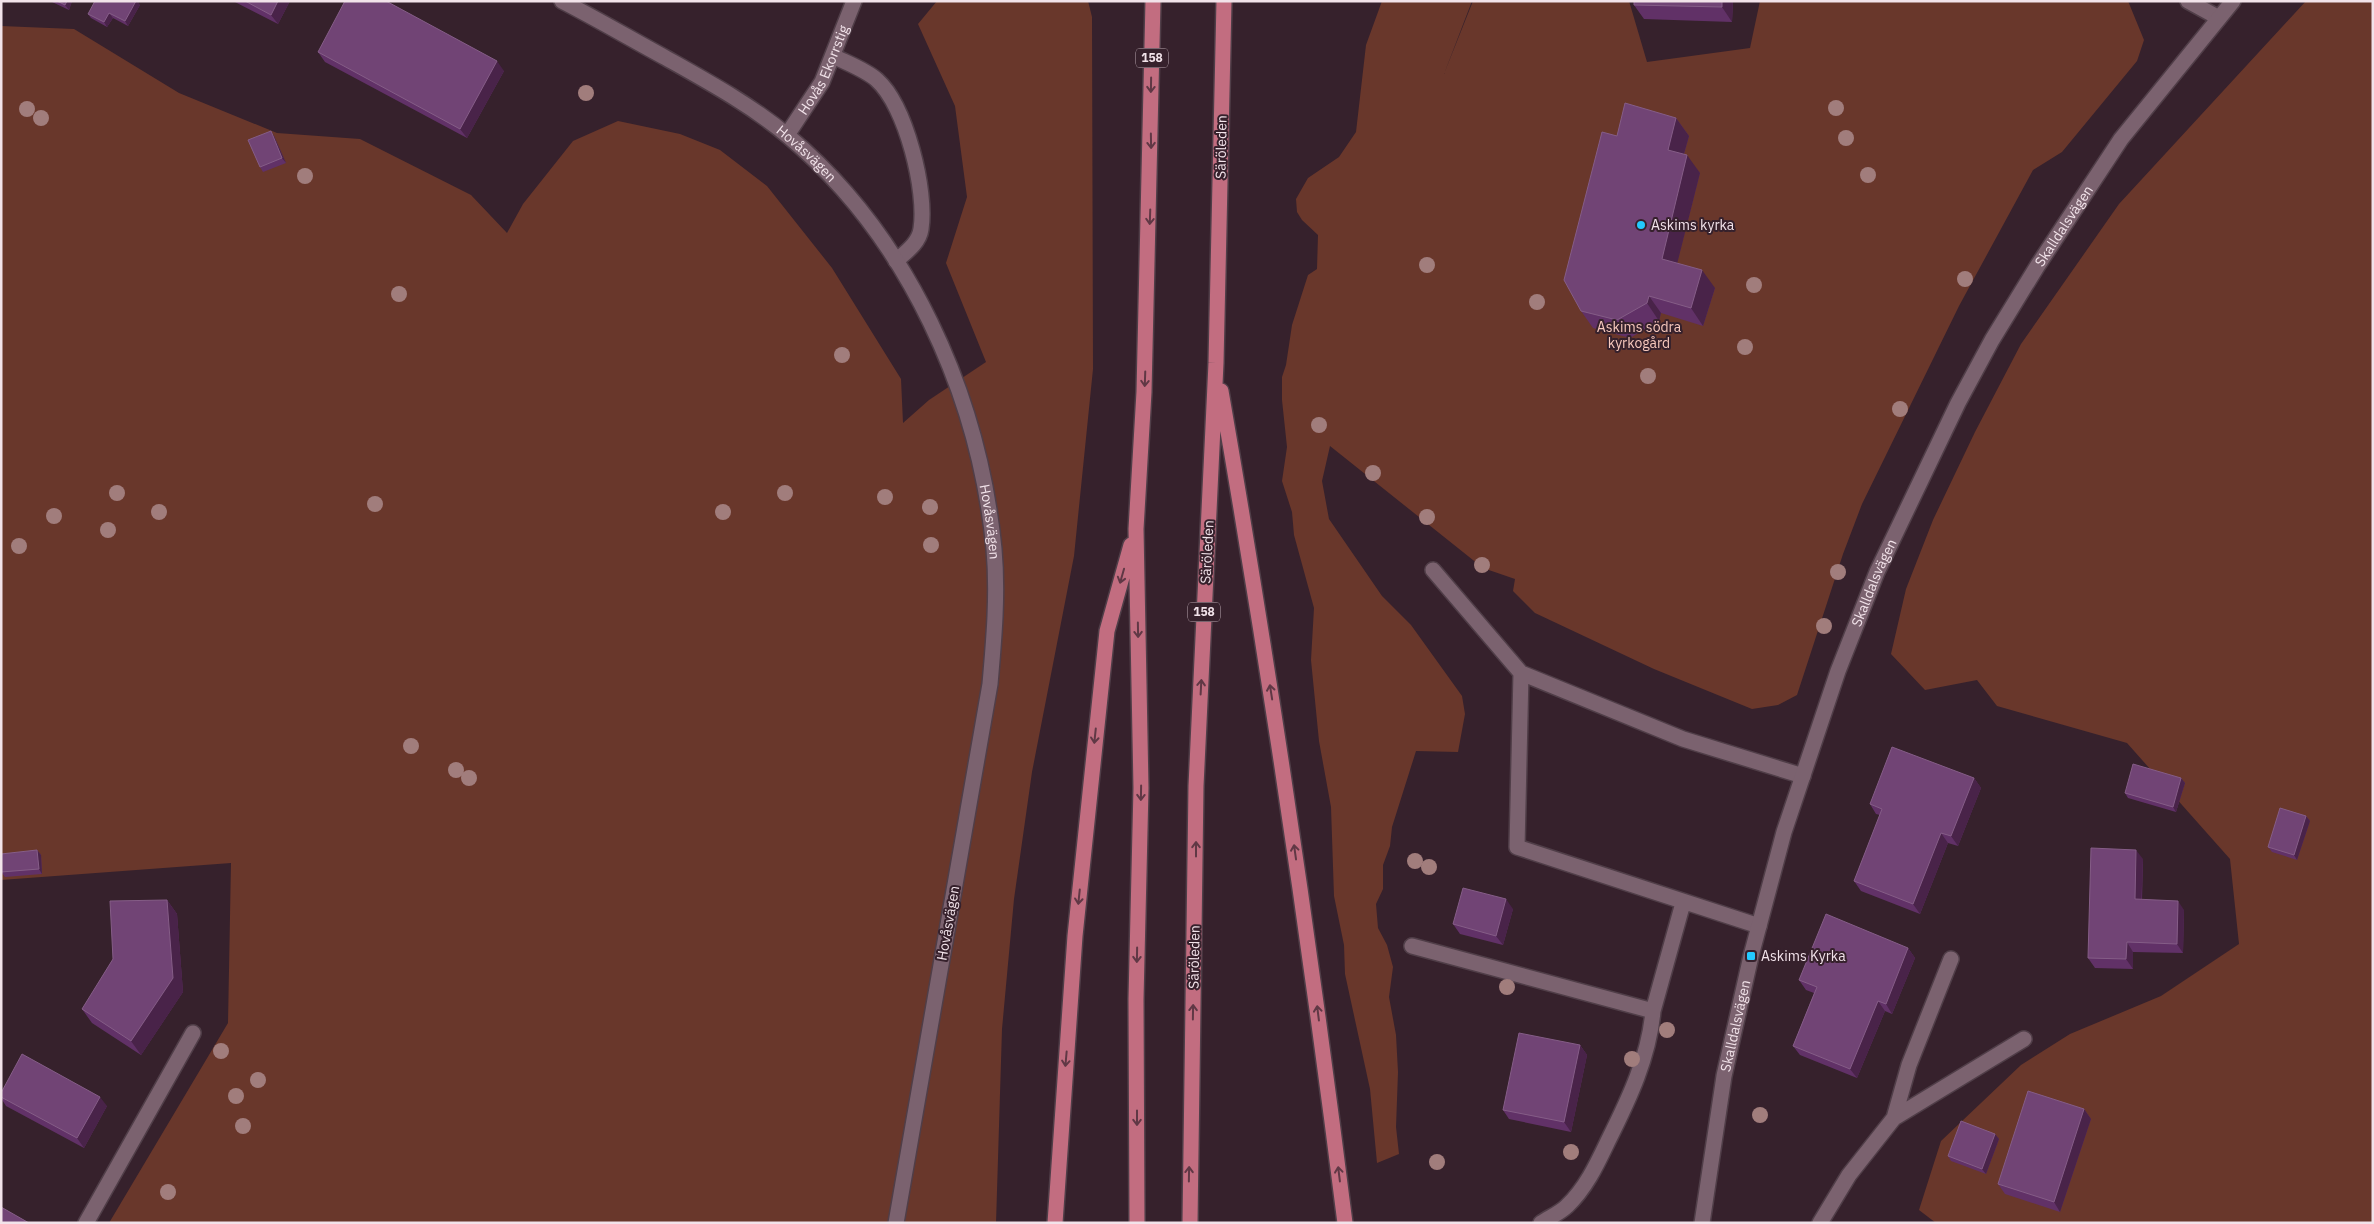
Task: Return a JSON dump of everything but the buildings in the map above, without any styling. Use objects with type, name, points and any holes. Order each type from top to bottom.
[{"type":"main road","name":"158","points":[[1137,1223],[1136,999],[1141,788],[1136,529],[1144,392],[1153,1]]},
{"type":"main road","name":"Säröleden","points":[[1190,1223],[1196,786],[1216,363],[1224,1]]},
{"type":"main road","name":"158","points":[[1216,363],[1308,934],[1345,1223]]},
{"type":"main road","name":"158","points":[[1055,1223],[1075,936],[1107,630],[1136,529]]},
{"type":"street","name":"Hovåsvägen","points":[[562,1],[707,81],[787,135],[855,203],[896,261],[942,347],[969,418],[987,503],[994,549],[994,632],[990,684],[896,1223]]},
{"type":"street","name":"Hovås Ekorrstig","points":[[787,135],[822,82],[854,1]]},
{"type":"street","points":[[2188,1],[2219,18]]},
{"type":"street","name":"Skalldalsvägen","points":[[1702,1223],[1724,1076],[1759,926],[1784,832],[1838,671],[1877,572],[1958,403],[1992,340],[2038,265],[2121,139],[2233,1]]},
{"type":"street","points":[[833,56],[877,80],[891,98],[909,140],[922,190],[921,230],[914,244],[896,261]]},
{"type":"street","points":[[1433,570],[1521,674],[1683,739],[1803,776]]},
{"type":"street","points":[[1521,674],[1517,847],[1683,903],[1759,926]]},
{"type":"street","points":[[1541,1223],[1566,1207],[1582,1188],[1597,1164],[1624,1109],[1642,1066],[1652,1026],[1653,1010],[1683,903]]},
{"type":"street","points":[[1412,946],[1653,1010]]},
{"type":"street","points":[[1894,1118],[1909,1065],[1951,960]]},
{"type":"street","points":[[86,1223],[193,1033]]},
{"type":"street","points":[[1820,1223],[1849,1175],[1894,1118],[2024,1040]]},
{"type":"green space","points":[[937,1],[1088,1],[1092,17],[1093,369],[1074,556],[1032,772],[1014,899],[1002,1029],[996,1223],[109,1223],[228,1023],[231,863],[1,880],[1,26],[74,29],[179,93],[277,133],[360,139],[471,195],[507,233],[523,204],[573,141],[618,121],[680,134],[720,150],[767,186],[832,268],[901,379],[903,423],[929,400],[986,362],[946,263],[967,197],[955,106],[918,24]]},
{"type":"green space","name":"Askims södra kyrkogård","points":[[1382,1],[1472,1],[1444,74],[1473,1],[1629,1],[1647,62],[1750,48],[1760,1],[2128,1],[2144,40],[2137,61],[2062,152],[2033,170],[1959,306],[1862,504],[1843,554],[1797,695],[1778,705],[1752,709],[1654,669],[1535,613],[1513,591],[1515,579],[1483,568],[1330,446],[1322,481],[1329,519],[1382,596],[1411,625],[1462,696],[1465,714],[1458,752],[1416,751],[1392,827],[1390,846],[1383,865],[1383,889],[1376,904],[1378,928],[1387,945],[1393,967],[1389,997],[1396,1035],[1398,1072],[1396,1127],[1399,1154],[1377,1163],[1370,1089],[1345,974],[1344,945],[1334,896],[1331,807],[1319,741],[1311,660],[1314,608],[1294,535],[1292,512],[1282,481],[1287,447],[1282,400],[1282,377],[1286,365],[1292,325],[1308,275],[1317,269],[1318,235],[1302,220],[1297,212],[1296,199],[1308,178],[1339,157],[1356,132],[1366,45]]},
{"type":"green space","points":[[2306,1],[2373,1],[2373,1223],[1936,1223],[1919,1210],[1941,1141],[2021,1065],[2070,1034],[2161,996],[2239,944],[2230,859],[2127,743],[1997,706],[1977,680],[1925,690],[1891,654],[1906,589],[1933,520],[1975,432],[2021,344],[2119,204]]},
{"type":"place","name":"Askims kyrka","points":[[1641,225]]},
{"type":"place","name":"Askims Kyrka","points":[[1751,956]]}]
